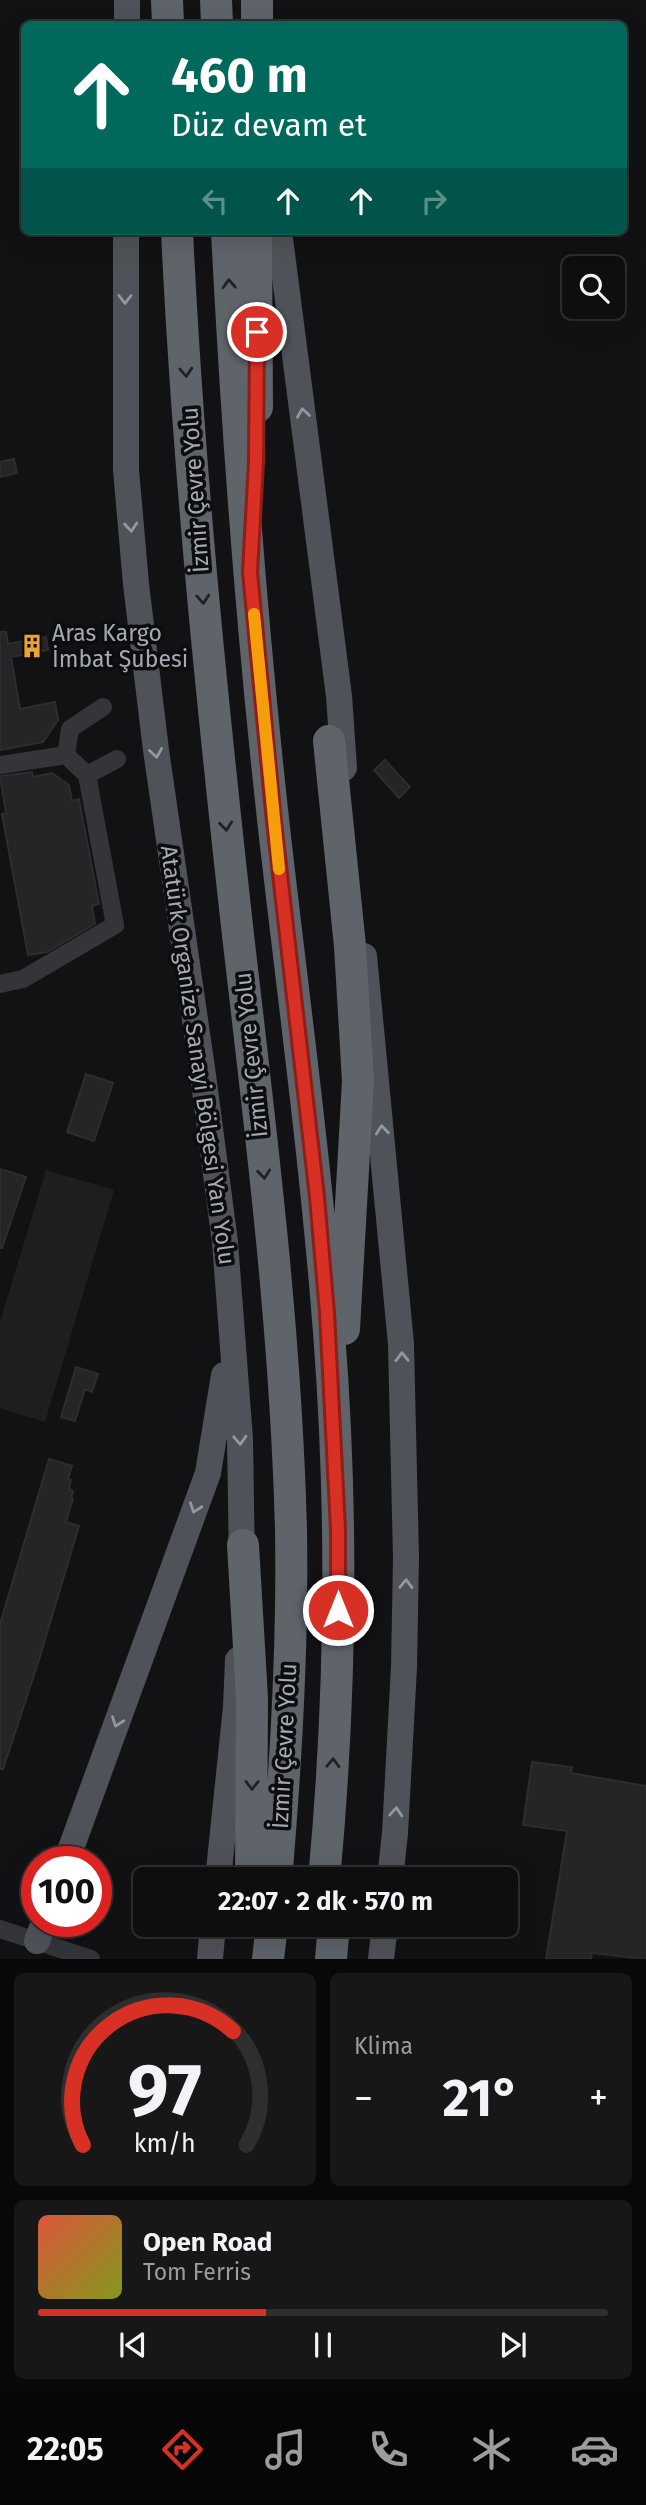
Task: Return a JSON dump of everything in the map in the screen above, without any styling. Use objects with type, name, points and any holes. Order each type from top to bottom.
[{"type":"highway","points":[[167,0],[167,21]]},
{"type":"highway","points":[[216,0],[216,21]]},
{"type":"highway","points":[[258,0],[259,21]]},
{"type":"highway","name":"İzmir Çevre Yolu","points":[[177,235],[204,614],[281,1343],[288,1460],[290,1616],[285,1767],[277,1867]]},
{"type":"highway","points":[[226,235],[250,572],[329,1336],[338,1610],[325,1867]]},
{"type":"highway","points":[[250,572],[257,435],[256,235]]},
{"type":"highway","points":[[329,741],[350,946],[358,1081],[350,1249],[335,1456]]},
{"type":"highway","points":[[243,1545],[253,1698],[251,1867]]},
{"type":"highway","points":[[328,1837],[330,1867]]},
{"type":"highway","points":[[248,1959],[249,1937]]},
{"type":"highway","points":[[268,1959],[271,1937]]},
{"type":"highway","points":[[317,1959],[319,1937]]},
{"type":"highway","points":[[331,1959],[333,1937]]},
{"type":"main road","points":[[127,0],[127,21]]},
{"type":"main road","name":"Atatürk Organize Sanayi Bölgesi Yan Yolu","points":[[126,235],[126,470],[136,584],[156,750],[225,1242],[240,1439],[243,1545],[236,1707],[219,1867]]},
{"type":"main road","points":[[280,235],[339,696],[401,1345],[406,1558],[404,1667],[391,1867]]},
{"type":"main road","points":[[72,1846],[208,1473],[232,1322]]},
{"type":"main road","points":[[209,1959],[212,1937]]},
{"type":"main road","points":[[381,1959],[384,1937]]},
{"type":"street","points":[[66,755],[70,729],[103,707]]},
{"type":"street","points":[[0,765],[66,755]]},
{"type":"street","points":[[0,984],[23,979],[115,925],[87,775],[66,755]]},
{"type":"street","points":[[87,775],[117,759]]},
{"type":"street","points":[[0,1929],[21,1930]]},
{"type":"street","points":[[51,1937],[91,1959]]},
{"type":"shaded area","points":[[46,1170],[114,1190],[45,1422],[0,1408],[0,1322]]},
{"type":"building","points":[[14,459],[17,473],[0,477],[0,462]]},
{"type":"building","points":[[0,632],[6,632],[8,644],[46,637],[48,650],[11,657],[20,709],[55,702],[58,720],[43,742],[0,750]]},
{"type":"building","points":[[385,760],[410,787],[399,798],[374,770]]},
{"type":"building","points":[[32,772],[33,777],[52,773],[69,785],[72,801],[79,799],[99,904],[92,906],[95,924],[47,952],[28,955],[2,814],[6,813],[0,776]]},
{"type":"building","points":[[86,1074],[113,1083],[94,1141],[67,1132]]},
{"type":"building","points":[[0,1169],[26,1177],[2,1248],[0,1248]]},
{"type":"building","points":[[76,1367],[98,1374],[92,1392],[85,1389],[75,1421],[61,1417]]},
{"type":"building","points":[[49,1459],[72,1466],[68,1479],[71,1480],[69,1489],[73,1491],[73,1499],[66,1522],[79,1526],[38,1663],[3,1769],[0,1769],[0,1624]]},
{"type":"building","points":[[532,1762],[572,1767],[571,1773],[646,1786],[646,1959],[592,1953],[591,1959],[546,1959],[567,1831],[523,1825]]},
{"type":"slow traffic","points":[[254,614],[279,869]]},
{"type":"place","name":"Aras Kargo İmbat Şubesi","points":[[32,646]]},
{"type":"route","points":[[257,332],[256,462],[250,572],[274,822],[317,1197],[329,1336],[338,1529],[338,1610]]}]
